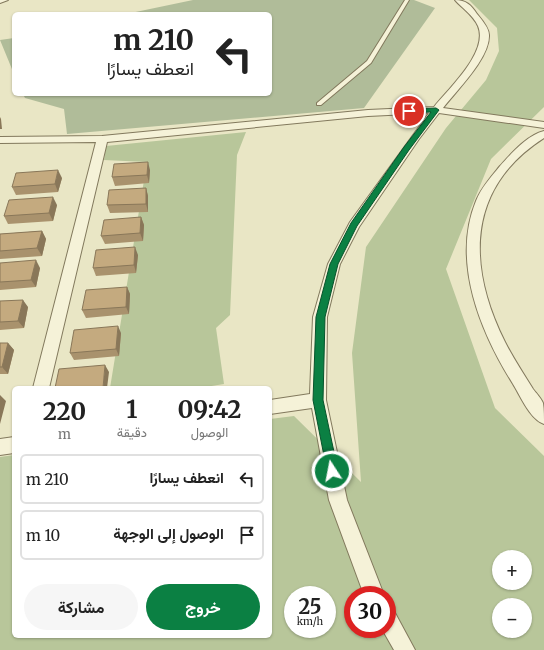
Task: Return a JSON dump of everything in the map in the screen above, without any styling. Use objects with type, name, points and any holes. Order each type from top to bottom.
[{"type":"street","points":[[371,586],[338,500],[318,400],[320,317],[334,264],[354,225],[402,155],[480,55],[485,35],[481,24],[470,9],[459,0]]},
{"type":"street","points":[[0,140],[102,139],[368,113],[436,110],[522,120],[544,125]]},
{"type":"street","points":[[522,120],[544,119]]},
{"type":"street","points":[[544,134],[530,142],[511,159],[481,202],[476,220],[472,249],[480,296],[497,344],[528,396],[544,417]]},
{"type":"street","points":[[41,386],[102,139]]},
{"type":"street","points":[[530,142],[544,140]]},
{"type":"street","points":[[272,407],[318,400]]},
{"type":"street","points":[[0,447],[12,445]]},
{"type":"street","points":[[396,634],[405,650]]},
{"type":"lane","points":[[319,104],[369,62],[407,0]]},
{"type":"green space","points":[[193,0],[414,0],[435,8],[364,108],[67,134],[64,109],[25,98],[24,96],[272,96],[272,12],[136,12]]},
{"type":"green space","points":[[469,0],[544,0],[544,107],[491,159],[446,269],[495,408],[544,456],[544,650],[0,650],[0,457],[12,455],[12,638],[272,638],[272,419],[294,416],[361,482],[352,353],[366,247],[446,128],[486,80],[499,51],[497,28]]},
{"type":"green space","points":[[12,38],[12,69],[0,40]]},
{"type":"green space","points":[[246,132],[237,155],[230,315],[216,328],[224,384],[212,386],[110,386],[147,162],[104,160],[106,146]]},
{"type":"building","points":[[148,162],[147,175],[112,177],[114,164]]},
{"type":"building","points":[[58,170],[55,184],[12,187],[16,173]]},
{"type":"building","points":[[146,188],[146,204],[107,205],[109,190]]},
{"type":"building","points":[[53,197],[49,213],[4,216],[9,200]]},
{"type":"building","points":[[141,217],[140,233],[101,236],[104,220]]},
{"type":"building","points":[[42,231],[37,248],[0,251],[0,234]]},
{"type":"building","points":[[135,247],[134,265],[93,268],[96,250]]},
{"type":"building","points":[[36,260],[31,280],[0,282],[0,263]]},
{"type":"building","points":[[127,287],[126,307],[82,310],[86,290]]},
{"type":"building","points":[[23,300],[18,321],[0,322],[0,301]]},
{"type":"building","points":[[118,326],[116,349],[70,353],[74,330]]},
{"type":"building","points":[[0,343],[8,343],[2,367],[0,367]]},
{"type":"building","points":[[105,365],[103,386],[55,386],[59,369]]},
{"type":"route","points":[[332,471],[318,400],[320,317],[334,264],[354,225],[406,149],[436,110],[409,111]]}]
